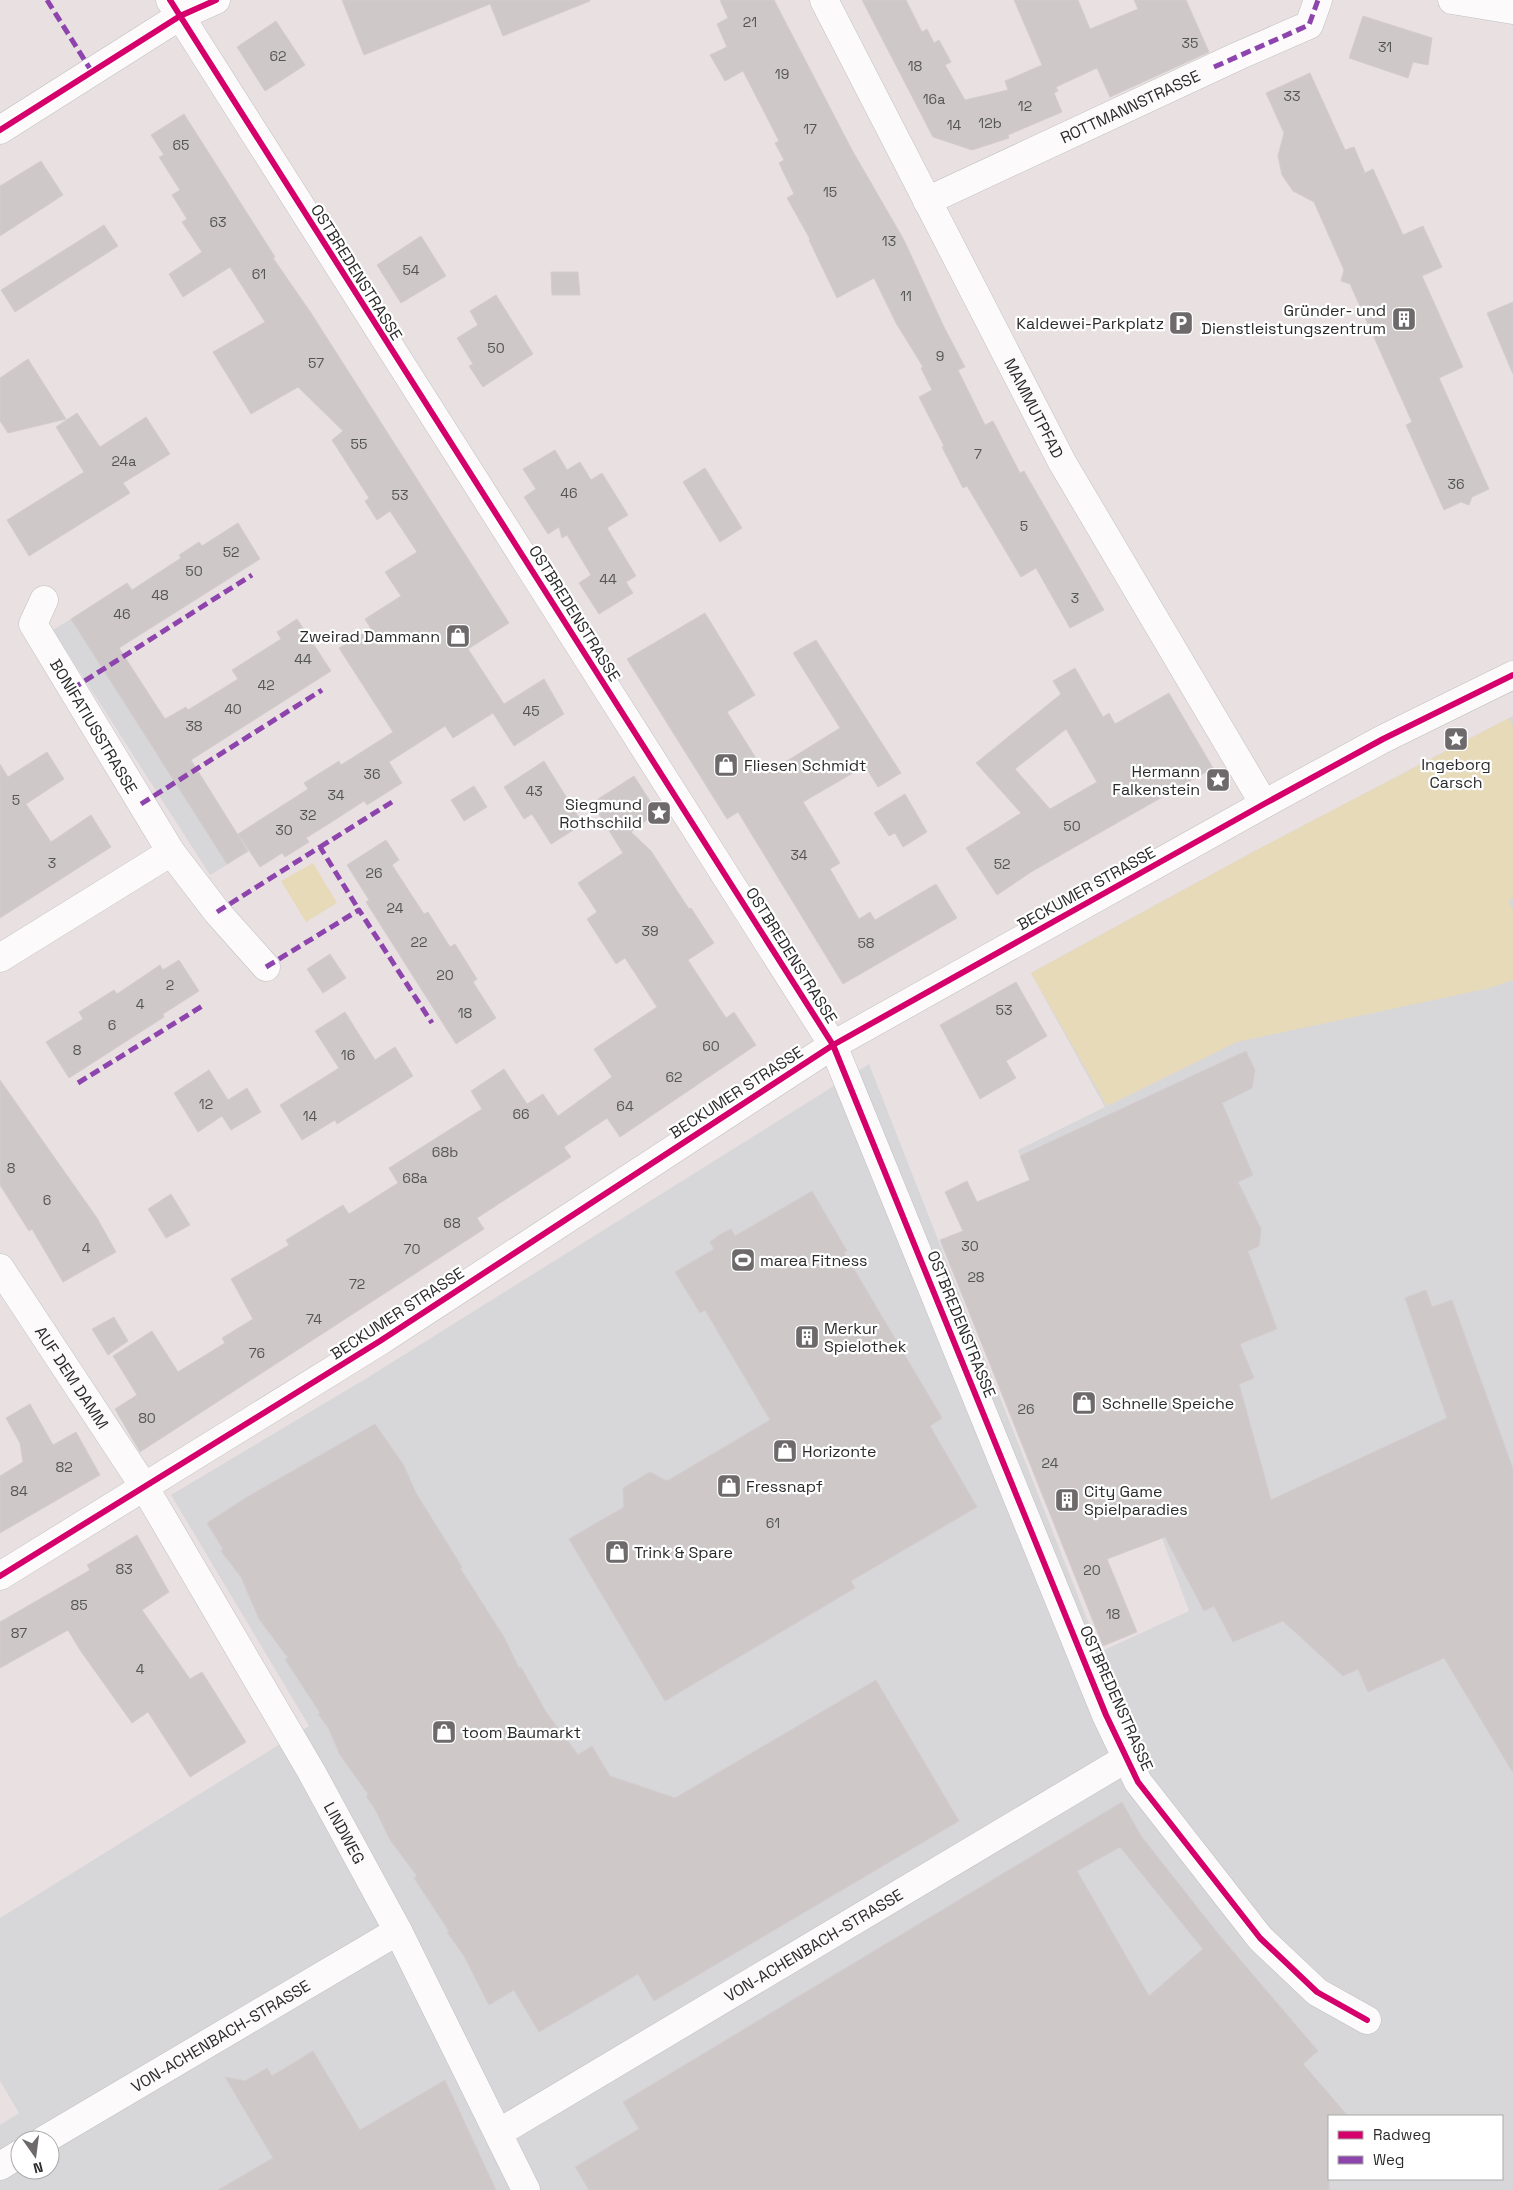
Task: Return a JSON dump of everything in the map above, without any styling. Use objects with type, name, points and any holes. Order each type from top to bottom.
[{"type":"street","points":[[0,130],[175,8],[216,0]]},
{"type":"street","name":"MAMMUTPFAD","points":[[824,0],[1062,462],[1264,804]]},
{"type":"street","name":"ROTTMANNSTRASSE","points":[[927,201],[1238,56],[1309,25],[1318,0]]},
{"type":"street","points":[[1452,0],[1513,10]]},
{"type":"street","name":"OSTBREDENSTRASSE","points":[[175,8],[833,1046],[1106,1715],[1138,1782],[1260,1938],[1317,1992],[1367,2020]]},
{"type":"street","name":"BONIFATIUSSTRASSE","points":[[44,600],[33,624],[170,852],[216,912],[266,967]]},
{"type":"street","name":"BECKUMER STRASSE","points":[[0,1576],[380,1341],[833,1046],[1383,739],[1513,675]]},
{"type":"street","points":[[0,958],[170,852]]},
{"type":"street","name":"AUF DEM DAMM","points":[[0,1268],[145,1488]]},
{"type":"street","name":"LINDWEG","points":[[145,1488],[311,1771],[398,1931],[500,2132],[526,2190]]},
{"type":"street","name":"VON-ACHENBACH-STRASSE","points":[[500,2132],[1127,1758]]},
{"type":"street","name":"VON-ACHENBACH-STRASSE","points":[[60,2131],[398,1931]]},
{"type":"shaded area","points":[[92,606],[248,852],[210,875],[53,630]]},
{"type":"shaded area","points":[[1513,716],[1513,2190],[0,2190],[0,2125],[19,2113],[0,2081],[0,1918],[309,1726],[171,1495],[367,1378],[869,1064],[1100,1652],[1189,1611],[1018,1150],[1105,1107],[1031,973],[1253,852]]},
{"type":"shaded area","points":[[1509,718],[1513,726],[1513,898],[1508,901],[1513,910],[1513,980],[1490,988],[1237,1042],[1107,1106],[1031,973],[1253,852]]},
{"type":"shaded area","points":[[313,863],[337,903],[306,922],[281,881]]},
{"type":"building","points":[[342,0],[590,1],[503,36],[490,4],[364,55]]},
{"type":"building","points":[[720,0],[774,0],[852,150],[904,240],[944,327],[965,367],[958,370],[985,425],[993,421],[1020,473],[1024,471],[1104,610],[1070,628],[1036,568],[1021,577],[967,486],[963,488],[942,447],[944,446],[919,397],[932,390],[921,368],[923,367],[896,323],[874,278],[837,298],[810,239],[787,198],[794,194],[779,163],[784,160],[775,143],[779,141],[743,71],[725,81],[710,55],[727,47],[717,24],[728,18]]},
{"type":"building","points":[[862,0],[906,0],[922,32],[927,29],[934,43],[939,40],[951,62],[945,65],[965,100],[1008,90],[1005,81],[1042,65],[1014,0],[1078,0],[1090,29],[1138,9],[1134,0],[1186,0],[1209,52],[1110,97],[1097,68],[1056,87],[1058,91],[1054,93],[1062,112],[1008,135],[1009,138],[972,150],[933,137]]},
{"type":"building","points":[[1363,16],[1432,38],[1428,65],[1413,62],[1408,78],[1349,58]]},
{"type":"building","points":[[276,21],[305,65],[265,91],[237,47]]},
{"type":"building","name":"Gründer- und Dienstleistungszentrum","points":[[1310,73],[1345,150],[1354,147],[1365,173],[1373,169],[1403,235],[1423,226],[1442,267],[1422,276],[1463,367],[1439,378],[1489,489],[1472,497],[1469,505],[1461,502],[1444,510],[1406,425],[1412,422],[1350,284],[1341,281],[1344,270],[1314,202],[1293,191],[1282,175],[1278,156],[1284,133],[1266,93]]},
{"type":"building","points":[[184,114],[275,257],[273,258],[311,313],[509,623],[468,649],[504,704],[544,679],[564,714],[514,746],[493,713],[453,738],[445,726],[389,762],[402,783],[367,805],[364,801],[306,838],[309,842],[285,857],[282,853],[260,867],[238,834],[308,789],[304,783],[339,761],[341,765],[393,732],[339,648],[371,629],[365,619],[401,596],[385,572],[417,552],[390,511],[377,520],[365,501],[369,498],[332,440],[343,431],[298,387],[251,414],[213,352],[265,322],[230,267],[183,297],[169,274],[202,252],[182,222],[187,219],[172,195],[180,190],[159,157],[164,155],[151,135]]},
{"type":"building","points":[[41,161],[63,195],[0,236],[0,186]]},
{"type":"building","points":[[104,225],[118,246],[15,312],[1,290]]},
{"type":"building","points":[[421,236],[446,276],[401,303],[377,265]]},
{"type":"building","points":[[551,272],[578,272],[580,295],[552,295]]},
{"type":"building","points":[[496,295],[533,354],[483,387],[469,366],[473,364],[457,338],[478,325],[470,311]]},
{"type":"building","points":[[1513,302],[1513,374],[1487,313]]},
{"type":"building","points":[[28,359],[66,419],[8,433],[0,421],[0,378]]},
{"type":"building","points":[[77,413],[100,447],[146,417],[170,454],[123,483],[130,493],[29,556],[7,520],[84,472],[56,427]]},
{"type":"building","points":[[555,450],[567,470],[580,462],[591,480],[602,473],[628,515],[607,528],[636,576],[626,582],[633,593],[599,614],[579,583],[591,575],[567,535],[562,538],[559,527],[548,534],[524,497],[536,489],[523,469]]},
{"type":"building","points":[[705,468],[742,528],[720,542],[683,482]]},
{"type":"building","points":[[238,523],[260,559],[119,648],[165,719],[186,707],[188,710],[238,679],[232,670],[281,639],[277,632],[297,619],[331,671],[191,760],[248,851],[227,864],[71,619],[127,583],[132,590],[181,558],[179,555],[199,542],[202,546]]},
{"type":"building","points":[[705,613],[755,695],[727,712],[766,774],[840,728],[793,653],[816,640],[901,773],[878,787],[865,766],[803,802],[840,863],[830,869],[859,919],[870,912],[875,920],[936,884],[957,918],[843,984],[738,812],[727,819],[627,659]]},
{"type":"building","points":[[1075,668],[1103,717],[1109,713],[1115,724],[1169,693],[1213,768],[1031,872],[997,895],[966,848],[1021,813],[976,763],[1061,694],[1053,681]],"holes":[[[1066,729],[1097,782],[1050,809],[1015,769]]]},
{"type":"building","points":[[47,752],[64,779],[26,804],[51,842],[91,815],[111,847],[0,918],[0,764],[8,777]]},
{"type":"building","points":[[544,761],[583,824],[551,844],[532,814],[524,819],[504,787]]},
{"type":"building","points":[[634,776],[657,812],[631,832],[651,851],[714,943],[688,960],[726,1018],[734,1012],[756,1045],[620,1137],[607,1118],[564,1147],[571,1157],[477,1218],[484,1229],[140,1452],[115,1409],[137,1395],[113,1356],[152,1331],[178,1372],[225,1343],[222,1338],[253,1319],[231,1279],[289,1245],[286,1240],[343,1205],[349,1214],[398,1183],[389,1168],[482,1109],[471,1091],[504,1069],[527,1104],[543,1094],[558,1116],[612,1077],[594,1049],[657,1007],[625,958],[616,964],[587,919],[597,912],[578,883],[623,853],[592,803]]},
{"type":"building","points":[[474,786],[487,807],[464,821],[451,800]]},
{"type":"building","points":[[905,794],[927,832],[903,847],[895,833],[889,836],[874,813]]},
{"type":"building","points":[[386,840],[399,860],[392,865],[424,914],[428,912],[450,947],[455,944],[477,979],[473,982],[496,1018],[456,1044],[366,902],[369,900],[347,865]]},
{"type":"building","points":[[330,954],[346,978],[323,993],[307,969]]},
{"type":"building","points":[[179,960],[199,991],[163,1014],[164,1017],[69,1078],[46,1042],[83,1019],[79,1012],[114,990],[117,994],[160,965],[163,970]]},
{"type":"building","points":[[1016,982],[1047,1036],[1006,1061],[1016,1078],[980,1099],[940,1025]]},
{"type":"building","points":[[345,1012],[375,1060],[395,1047],[413,1076],[337,1124],[335,1120],[302,1140],[280,1105],[339,1068],[315,1031]]},
{"type":"building","points":[[1246,1051],[1255,1070],[1252,1088],[1222,1103],[1253,1175],[1238,1182],[1261,1229],[1259,1246],[1248,1251],[1277,1329],[1240,1344],[1254,1378],[1239,1384],[1271,1500],[1447,1418],[1405,1298],[1426,1290],[1432,1307],[1452,1300],[1513,1469],[1513,1773],[1444,1658],[1368,1692],[1358,1669],[1343,1676],[1283,1621],[1233,1642],[1214,1606],[1204,1611],[1165,1537],[1107,1559],[1137,1632],[1103,1646],[940,1240],[963,1231],[945,1192],[967,1181],[977,1202],[1030,1180],[1020,1156]]},
{"type":"building","points":[[209,1070],[228,1100],[247,1088],[261,1112],[231,1130],[222,1116],[198,1132],[174,1093]]},
{"type":"building","points":[[0,1080],[97,1218],[116,1252],[63,1282],[32,1229],[29,1231],[0,1185]]},
{"type":"building","points":[[812,1191],[847,1251],[844,1252],[942,1418],[930,1426],[977,1507],[851,1581],[855,1588],[665,1701],[569,1539],[624,1507],[623,1488],[650,1472],[667,1481],[770,1420],[705,1310],[700,1313],[675,1272],[714,1249],[710,1242],[719,1235],[731,1229],[735,1236]]},
{"type":"building","points":[[171,1194],[190,1225],[166,1238],[148,1209]]},
{"type":"building","points":[[114,1317],[128,1341],[108,1355],[92,1329]]},
{"type":"building","points":[[30,1404],[53,1445],[76,1432],[100,1475],[0,1533],[0,1476],[23,1462],[20,1443],[6,1418]]},
{"type":"building","name":"toom Baumarkt","points":[[375,1424],[403,1464],[416,1493],[462,1567],[460,1568],[504,1637],[519,1668],[521,1667],[546,1712],[578,1755],[592,1746],[610,1776],[675,1798],[876,1680],[959,1821],[654,2001],[638,1974],[539,2032],[514,1990],[489,2005],[464,1956],[414,1878],[417,1876],[390,1840],[375,1809],[366,1796],[368,1794],[340,1755],[329,1729],[318,1714],[320,1713],[285,1659],[288,1658],[259,1619],[241,1577],[221,1551],[223,1549],[207,1523],[247,1497]]},
{"type":"building","points":[[137,1535],[169,1592],[142,1610],[190,1679],[202,1672],[246,1742],[190,1777],[148,1712],[132,1723],[68,1630],[0,1668],[0,1622],[90,1570],[87,1565]]},
{"type":"building","points":[[1122,1802],[1141,1836],[1219,1935],[1318,2051],[1303,2064],[1347,2115],[1328,2115],[1329,2190],[589,2190],[575,2167],[639,2129],[623,2102]],"holes":[[[1120,1847],[1203,1949],[1149,1996],[1077,1871]]]},
{"type":"building","points":[[313,2051],[360,2130],[445,2080],[496,2190],[218,2190],[273,2158],[225,2077],[245,2081],[267,2068],[272,2076]]},
{"type":"marked path","points":[[47,0],[92,72]]},
{"type":"marked path","points":[[1214,67],[1309,25],[1318,0]]},
{"type":"marked path","points":[[72,689],[252,575]]},
{"type":"marked path","points":[[141,804],[322,690]]},
{"type":"marked path","points":[[320,847],[392,802]]},
{"type":"marked path","points":[[217,912],[320,847],[359,910]]},
{"type":"marked path","points":[[266,967],[359,910],[432,1023]]},
{"type":"marked path","points":[[78,1083],[204,1005]]},
{"type":"cycle path","points":[[170,0],[833,1045],[1106,1715],[1138,1782],[1260,1938],[1317,1992],[1367,2020]]},
{"type":"cycle path","points":[[0,130],[180,16],[216,0]]},
{"type":"cycle path","points":[[0,1576],[380,1341],[833,1045],[1383,739],[1513,675]]},
{"type":"place","name":"Gründer- und Dienstleistungszentrum","points":[[1404,319]]},
{"type":"place","name":"Kaldewei-Parkplatz","points":[[1181,323]]},
{"type":"place","name":"Zweirad Dammann","points":[[458,636]]},
{"type":"place","name":"Ingeborg Carsch","points":[[1456,739]]},
{"type":"place","name":"Fliesen Schmidt","points":[[726,765]]},
{"type":"place","name":"Hermann Falkenstein","points":[[1218,780]]},
{"type":"place","name":"Siegmund Rothschild","points":[[659,813]]},
{"type":"place","name":"marea Fitness","points":[[743,1260]]},
{"type":"place","name":"Merkur Spielothek","points":[[807,1337]]},
{"type":"place","name":"Schnelle Speiche","points":[[1084,1403]]},
{"type":"place","name":"Horizonte","points":[[785,1451]]},
{"type":"place","name":"Fressnapf","points":[[729,1486]]},
{"type":"place","name":"City Game Spielparadies","points":[[1067,1500]]},
{"type":"place","name":"Trink & Spare","points":[[617,1552]]},
{"type":"place","name":"toom Baumarkt","points":[[444,1732]]}]
